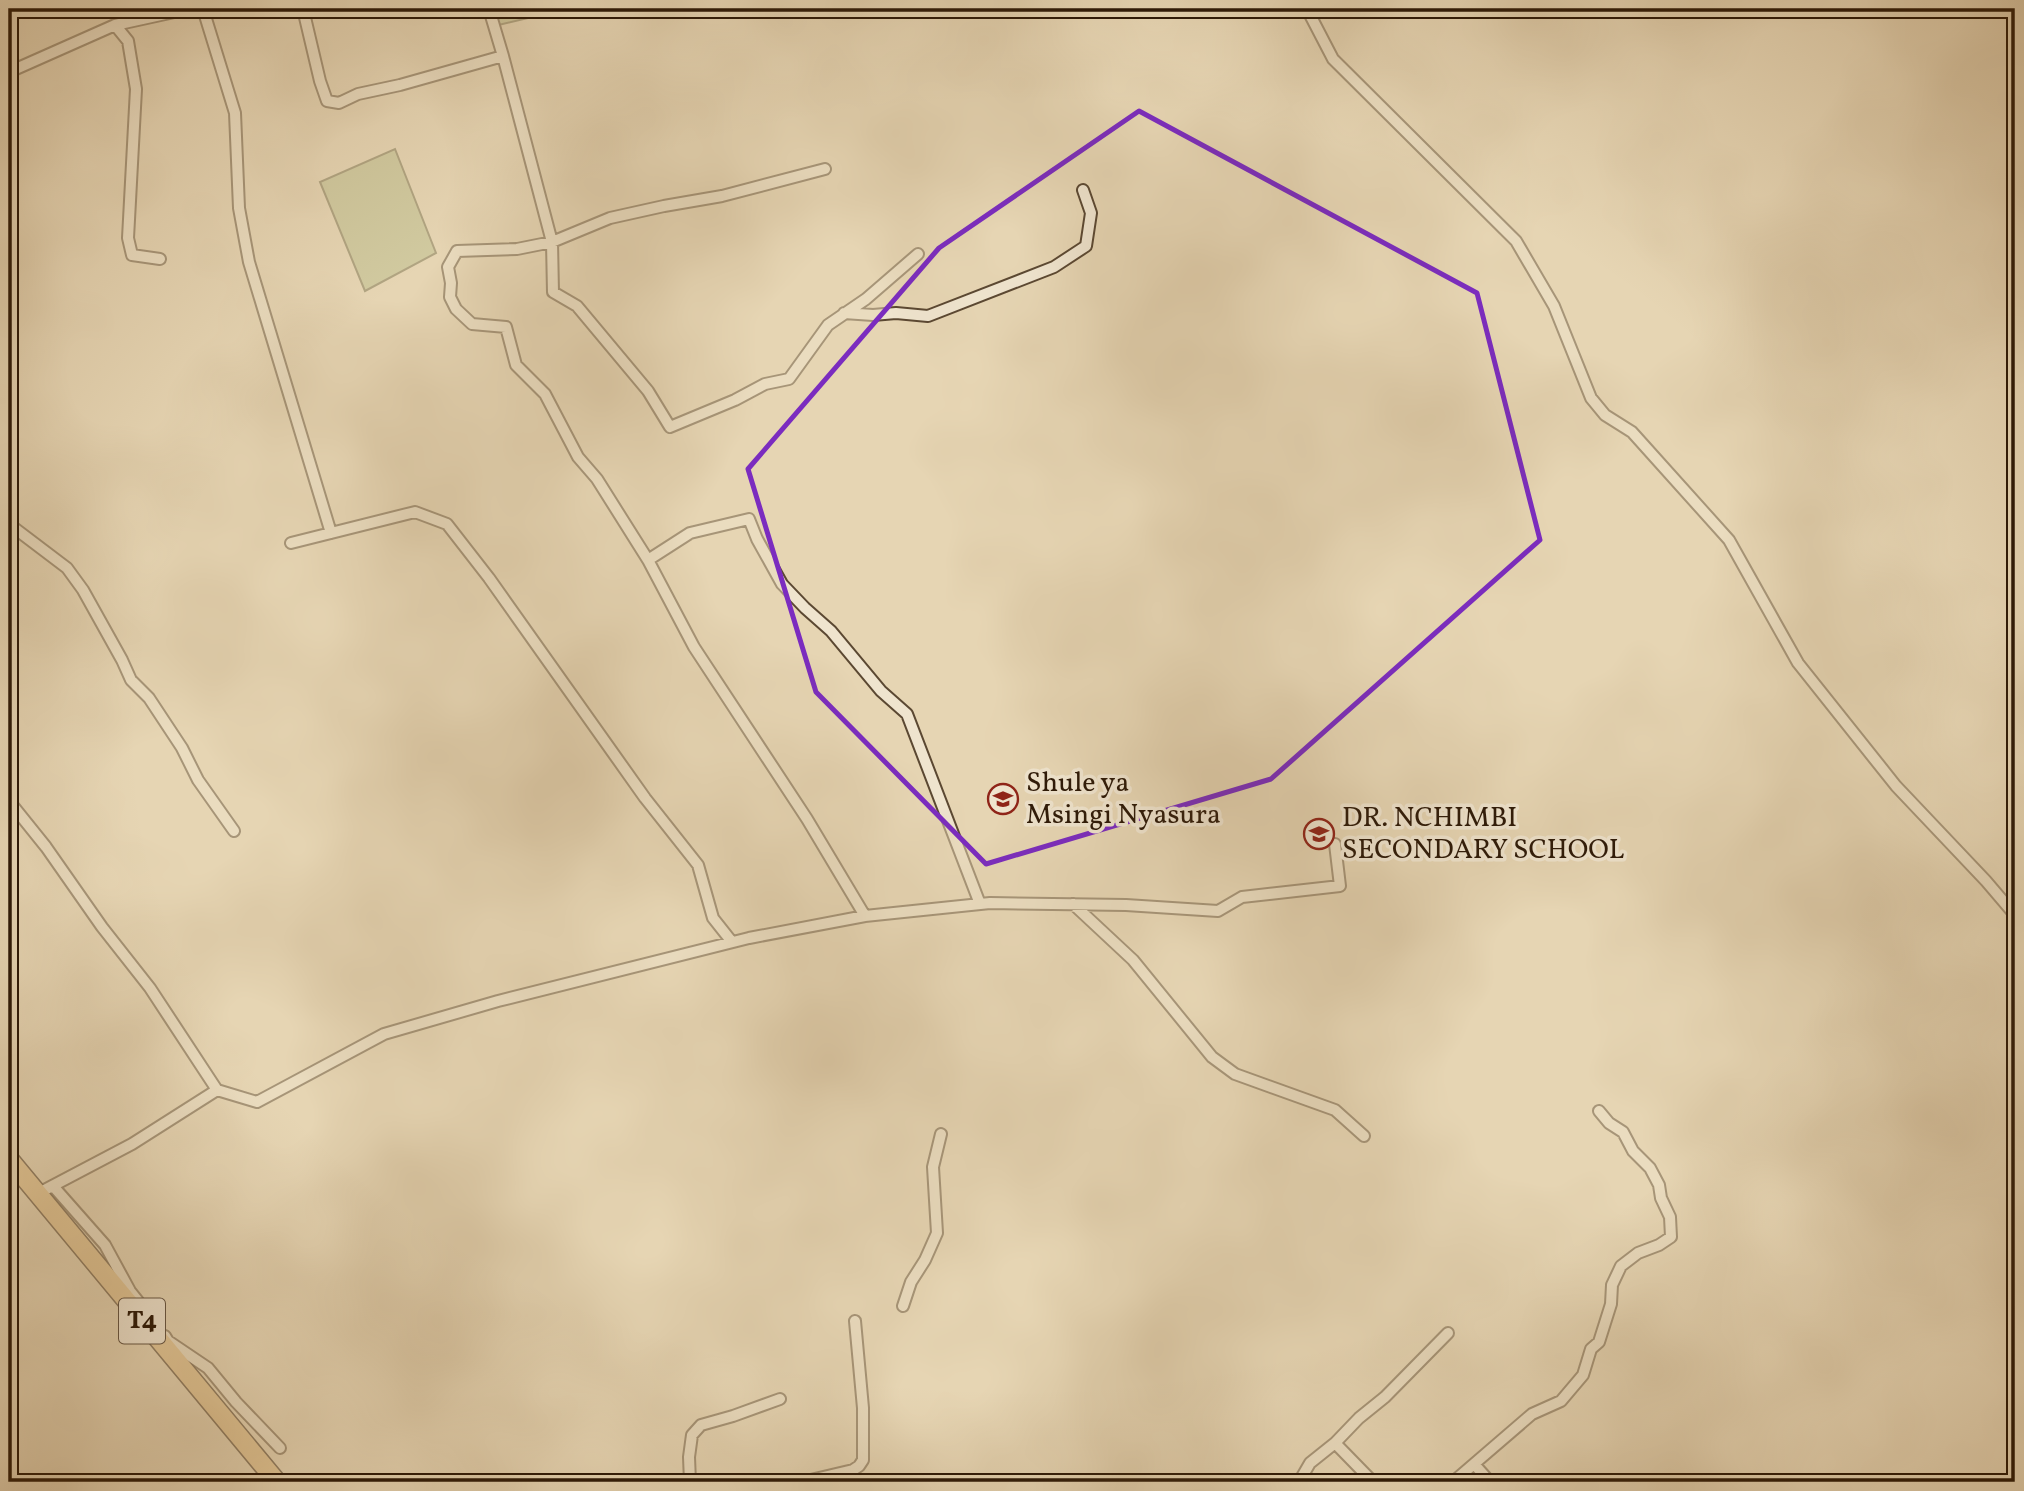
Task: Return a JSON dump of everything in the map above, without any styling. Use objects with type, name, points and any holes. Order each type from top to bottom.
[{"type":"highway","name":"T4","points":[[9,1159],[45,1190],[277,1482]]},
{"type":"street","points":[[9,72],[115,26],[188,9]]},
{"type":"street","points":[[203,9],[235,113],[239,208],[250,261],[331,533]]},
{"type":"street","points":[[303,9],[327,101],[339,103],[358,93],[400,86],[503,56]]},
{"type":"street","points":[[489,9],[552,242],[553,292],[577,306],[648,391],[670,427],[735,400],[765,384],[789,379],[828,325],[866,299],[918,254]]},
{"type":"street","points":[[1307,9],[1333,59],[1517,241],[1554,306],[1591,398],[1605,415],[1632,432],[1729,540],[1798,663],[1896,786],[2015,915]]},
{"type":"street","points":[[115,26],[128,41],[136,89],[128,238],[132,255],[160,259]]},
{"type":"street","points":[[825,169],[722,196],[610,218],[552,242],[517,249],[457,251],[448,267],[450,297],[456,309],[472,324],[506,327],[516,365],[545,394],[578,457],[597,479],[648,560],[694,647],[807,819],[865,916]]},
{"type":"street","points":[[844,313],[928,316],[1046,271],[1086,246],[1091,213],[1083,190]]},
{"type":"street","points":[[866,299],[884,314]]},
{"type":"street","points":[[291,543],[415,512],[447,524],[645,798],[698,865],[713,918],[732,942]]},
{"type":"street","points":[[648,560],[690,533],[749,519],[782,584],[831,631],[881,691],[907,714],[980,904]]},
{"type":"street","points":[[9,524],[67,568],[83,590],[131,680],[149,698],[182,748],[198,780],[234,831]]},
{"type":"street","points":[[9,801],[150,988],[217,1090],[257,1102],[384,1034],[498,1001],[732,942],[865,916],[980,904],[1126,905],[1218,911],[1242,897],[1340,886],[1335,844]]},
{"type":"street","points":[[1073,904],[1133,960],[1212,1056],[1235,1074],[1335,1110],[1364,1136]]},
{"type":"street","points":[[217,1090],[132,1144],[45,1190],[105,1245],[130,1291],[168,1340],[208,1368],[236,1402],[280,1447]]},
{"type":"street","points":[[1453,1482],[1532,1414],[1561,1401],[1583,1375],[1591,1349],[1599,1342],[1611,1304],[1612,1285],[1621,1266],[1638,1253],[1671,1237],[1670,1217],[1650,1168],[1633,1151],[1623,1132],[1609,1123],[1598,1111]]},
{"type":"street","points":[[903,1306],[911,1282],[937,1233],[933,1167],[941,1135]]},
{"type":"street","points":[[802,1482],[853,1470],[863,1460],[863,1408],[855,1321]]},
{"type":"street","points":[[1298,1482],[1310,1463],[1385,1397],[1448,1334]]},
{"type":"street","points":[[690,1482],[692,1435],[701,1425],[780,1399]]},
{"type":"street","points":[[1335,1443],[1373,1482]]},
{"type":"street","points":[[1474,1464],[1490,1482]]},
{"type":"highlighted area","points":[[1139,111],[1477,293],[1540,540],[1271,779],[986,864],[816,692],[748,469],[939,248]]},
{"type":"green space","points":[[489,9],[562,9],[562,10],[494,26]]},
{"type":"green space","points":[[395,149],[436,253],[365,291],[320,182]]},
{"type":"place","name":"Shule ya Msingi Nyasura","points":[[1003,799]]},
{"type":"place","name":"DR. NCHIMBI SECONDARY SCHOOL","points":[[1319,834]]}]
